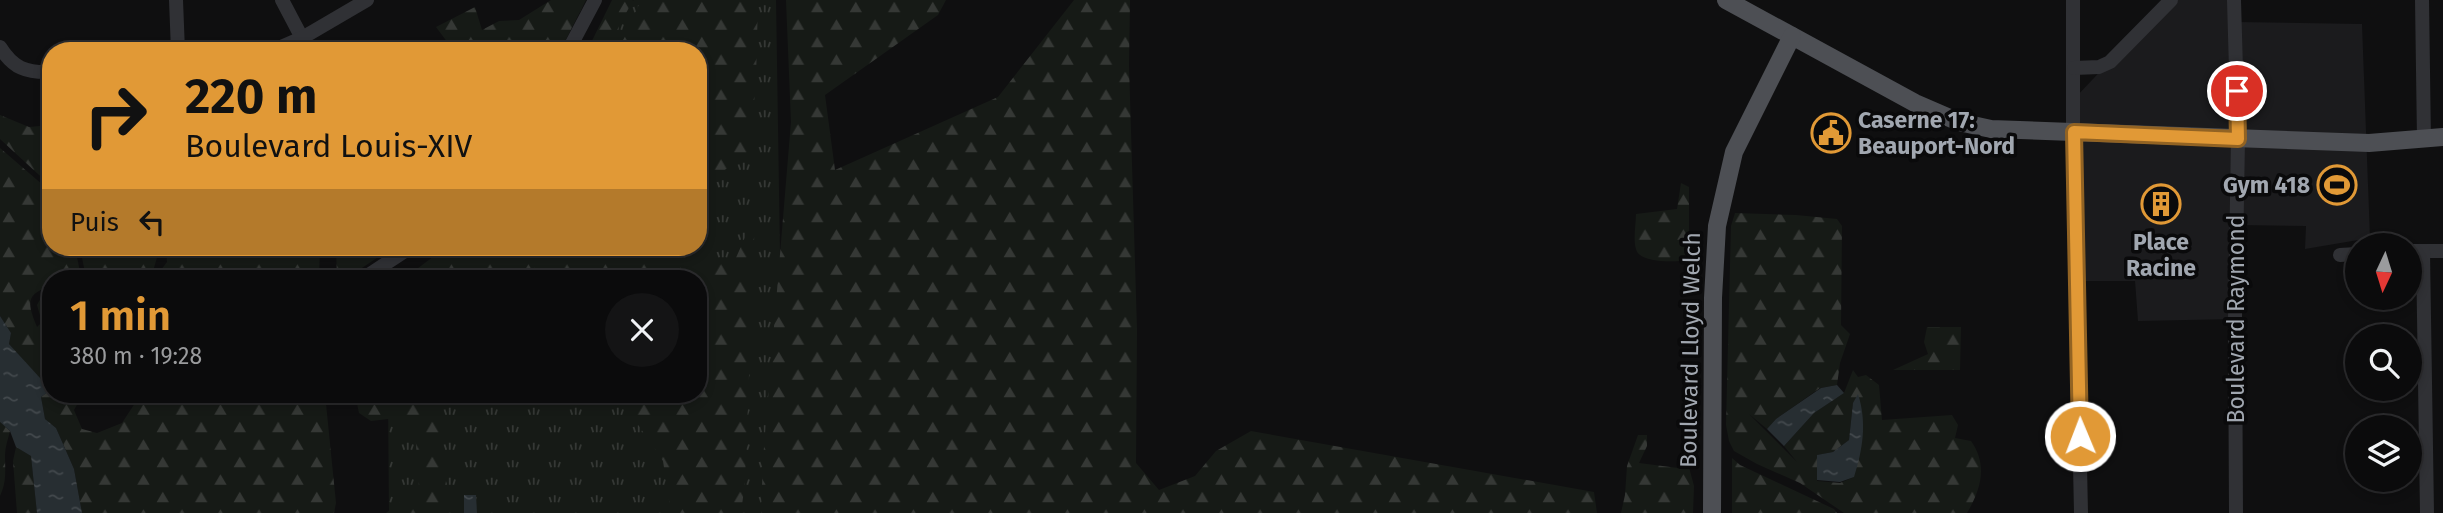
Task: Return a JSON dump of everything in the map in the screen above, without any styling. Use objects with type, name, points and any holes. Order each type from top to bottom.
[{"type":"main road","points":[[1726,0],[1915,103],[1958,122],[1992,129],[2369,143],[2443,137]]},
{"type":"main road","name":"Boulevard Lloyd Welch","points":[[1712,513],[1713,298],[1717,226],[1734,152],[1792,36]]},
{"type":"street","points":[[176,0],[178,42]]},
{"type":"street","points":[[282,0],[302,38]]},
{"type":"street","points":[[293,42],[368,0]]},
{"type":"street","points":[[573,42],[595,0]]},
{"type":"street","points":[[2073,0],[2081,513]]},
{"type":"street","points":[[2074,68],[2092,68],[2110,62],[2171,0]]},
{"type":"street","name":"Boulevard Raymond","points":[[2234,0],[2238,139],[2236,513]]},
{"type":"street","points":[[2422,0],[2424,140]]},
{"type":"street","points":[[0,47],[9,61],[22,70],[42,71]]},
{"type":"street","points":[[2422,251],[2443,251]]},
{"type":"street","points":[[2340,255],[2345,255]]},
{"type":"street","points":[[376,270],[397,256]]},
{"type":"street","points":[[2418,310],[2427,513]]},
{"type":"shaded area","points":[[2168,0],[2234,0],[2236,22],[2362,24],[2370,233],[2345,233],[2345,242],[2305,249],[2306,226],[2237,225],[2235,319],[2138,321],[2135,281],[2078,281],[2074,99]]},
{"type":"green space","points":[[551,0],[586,0],[565,42],[447,42],[436,27],[475,7],[482,30],[499,21],[519,20]]},
{"type":"green space","points":[[612,0],[633,0],[611,42],[591,42]]},
{"type":"green space","points":[[634,0],[776,0],[784,513],[389,513],[388,403],[707,403],[707,270],[416,270],[434,256],[707,256],[707,42],[597,42],[611,13]]},
{"type":"green space","points":[[641,0],[758,0],[756,79],[750,152],[707,183],[707,42],[622,42]]},
{"type":"green space","points":[[786,0],[946,0],[938,15],[825,95],[835,170],[998,97],[1074,0],[1130,0],[1129,65],[1137,330],[1136,463],[1159,490],[1195,476],[1216,451],[1251,431],[1594,492],[1597,513],[761,513],[763,459],[791,122]]},
{"type":"green space","points":[[0,115],[29,127],[42,126],[42,178],[0,139]]},
{"type":"green space","points":[[0,148],[42,184],[42,256],[77,256],[80,270],[42,270],[42,289],[30,301],[37,327],[42,322],[42,381],[9,344],[11,333],[0,316]]},
{"type":"green space","points":[[1681,183],[1689,187],[1689,260],[1660,261],[1644,257],[1639,254],[1635,245],[1636,214],[1677,209]]},
{"type":"green space","points":[[1735,213],[1837,219],[1842,226],[1841,325],[1850,334],[1840,363],[1837,385],[1820,388],[1776,419],[1767,429],[1749,414],[1797,462],[1784,446],[1814,413],[1844,393],[1853,370],[1858,377],[1866,375],[1879,385],[1882,420],[1952,415],[1958,425],[1955,438],[1971,441],[1980,459],[1979,486],[1967,513],[1844,513],[1800,483],[1734,451],[1726,425],[1731,226]],"holes":[[[1853,403],[1854,477],[1840,483],[1817,481],[1817,455],[1833,452],[1849,440]]]},
{"type":"green space","points":[[755,215],[745,482],[741,513],[667,513],[670,507],[663,461],[623,403],[707,403],[707,270],[694,270],[694,261],[735,260]]},
{"type":"green space","points":[[82,256],[157,256],[153,270],[84,270]]},
{"type":"green space","points":[[167,256],[320,256],[319,270],[161,270],[167,262]]},
{"type":"green space","points":[[336,256],[380,256],[359,270],[337,270]]},
{"type":"green space","points":[[451,256],[537,256],[534,270],[430,270]]},
{"type":"green space","points":[[561,256],[680,256],[680,270],[560,270]]},
{"type":"green space","points":[[42,296],[42,322],[37,305]]},
{"type":"green space","points":[[1927,327],[1961,327],[1960,370],[1893,370],[1928,354],[1924,342]]},
{"type":"green space","points":[[42,403],[78,403],[74,410],[82,429],[97,433],[122,423],[135,403],[326,403],[336,503],[334,513],[82,513],[74,469],[56,428],[45,419]]},
{"type":"green space","points":[[357,403],[441,403],[435,406],[448,468],[441,513],[386,513],[419,488],[414,416],[371,421],[359,413]]},
{"type":"green space","points":[[0,422],[10,431],[5,452],[5,480],[0,496]]},
{"type":"green space","points":[[1638,435],[1647,435],[1647,446],[1639,463],[1678,468],[1686,456],[1694,486],[1693,513],[1621,513],[1627,466]]},
{"type":"green space","points":[[16,447],[31,456],[37,513],[17,513],[13,461]]},
{"type":"green space","points":[[1732,458],[1740,465],[1834,509],[1837,513],[1732,513]]},
{"type":"water","points":[[0,316],[11,333],[9,344],[42,380],[41,397],[45,419],[56,428],[74,469],[82,513],[37,513],[31,456],[16,447],[10,431],[0,422]]},
{"type":"water","points":[[1837,385],[1844,393],[1814,413],[1784,446],[1767,429],[1776,419],[1821,388]]},
{"type":"water","points":[[1858,394],[1863,435],[1854,477],[1840,482],[1817,480],[1817,455],[1833,452],[1849,440],[1853,403]]},
{"type":"water","points":[[464,495],[476,495],[477,513],[464,513]]},
{"type":"place","name":"Caserne 17: Beauport-Nord","points":[[1831,133]]},
{"type":"place","name":"Gym 418","points":[[2337,185]]},
{"type":"place","name":"Place Racine","points":[[2161,204]]},
{"type":"route","points":[[2080,436],[2074,132],[2238,139],[2237,91]]}]
